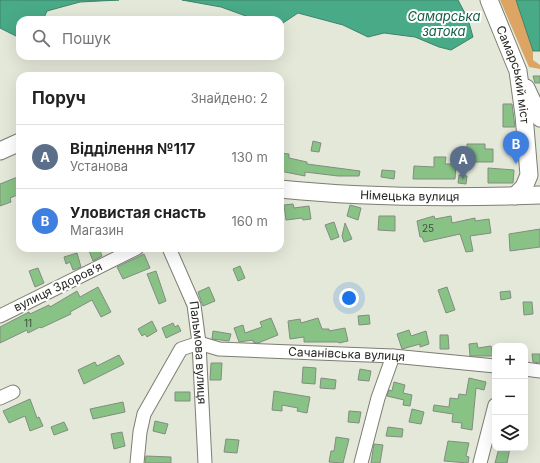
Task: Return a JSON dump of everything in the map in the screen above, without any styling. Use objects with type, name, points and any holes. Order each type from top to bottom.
[{"type":"main road","name":"Самарський міст","points":[[489,0],[518,71],[526,129],[534,169]]},
{"type":"main road","points":[[518,71],[540,118]]},
{"type":"main road","points":[[0,150],[16,144]]},
{"type":"main road","points":[[534,169],[532,189],[540,195]]},
{"type":"main road","points":[[515,196],[524,187],[534,169]]},
{"type":"main road","name":"Німецька вулиця","points":[[284,189],[330,194],[470,198],[540,195]]},
{"type":"street","name":"вулиця Здоровʼя","points":[[0,316],[129,252]]},
{"type":"street","name":"Пальмова вулиця","points":[[171,252],[194,305],[199,343],[201,422],[205,463]]},
{"type":"street","name":"Сачанівська вулиця","points":[[199,343],[219,349],[393,356],[492,366]]},
{"type":"street","points":[[137,463],[140,432],[144,414],[182,349],[199,343]]},
{"type":"street","points":[[361,463],[378,398],[393,356]]},
{"type":"street","points":[[528,369],[540,371]]},
{"type":"street","points":[[0,398],[13,392]]},
{"type":"street","points":[[480,463],[492,415]]},
{"type":"shaded area","points":[[500,0],[516,0],[533,51],[533,60],[540,65],[540,69],[529,67]]},
{"type":"water","points":[[0,0],[119,0],[80,2],[47,11],[45,16],[16,16],[16,36],[0,28]]},
{"type":"water","name":"Самарська затока","points":[[182,0],[458,0],[468,19],[473,37],[451,50],[439,47],[415,37],[384,33],[368,37],[343,25],[298,13],[284,22],[284,16],[246,16],[221,7]]},
{"type":"water","points":[[516,0],[540,0],[540,51],[533,51]]},
{"type":"building","points":[[533,76],[540,76],[540,83],[535,83]]},
{"type":"building","points":[[503,104],[512,104],[515,127],[503,127]]},
{"type":"building","points":[[313,141],[321,143],[319,152],[311,151]]},
{"type":"building","points":[[467,144],[485,144],[485,149],[493,149],[493,162],[467,162]]},
{"type":"building","points":[[284,153],[289,154],[289,158],[307,162],[307,164],[360,171],[359,176],[338,176],[305,172],[305,176],[284,172]]},
{"type":"building","points":[[434,157],[446,157],[445,164],[456,164],[455,179],[413,179],[414,166],[434,167]]},
{"type":"building","points":[[488,168],[514,170],[513,183],[488,183]]},
{"type":"building","points":[[382,170],[395,171],[394,179],[381,177]]},
{"type":"building","points":[[459,175],[467,176],[466,184],[458,183]]},
{"type":"building","points":[[16,178],[16,196],[10,198],[11,202],[0,206],[0,184]]},
{"type":"building","points":[[293,204],[294,208],[309,206],[311,219],[303,220],[302,218],[286,220],[284,205]]},
{"type":"building","points":[[350,205],[361,208],[358,220],[347,216]]},
{"type":"building","points":[[379,216],[395,216],[395,231],[378,230]]},
{"type":"building","points":[[434,216],[435,219],[451,216],[452,223],[475,218],[475,221],[489,219],[491,233],[470,236],[473,251],[466,252],[460,234],[424,242],[422,237],[420,237],[417,221]]},
{"type":"building","points":[[334,222],[339,237],[331,240],[325,225]]},
{"type":"building","points":[[345,223],[352,239],[344,242],[342,236]]},
{"type":"building","points":[[540,229],[540,247],[510,251],[509,234]]},
{"type":"building","points":[[90,252],[100,252],[102,256],[93,261]]},
{"type":"building","points":[[77,253],[81,267],[73,270],[70,262],[66,264],[64,257]]},
{"type":"building","points":[[144,254],[150,268],[123,279],[117,267]]},
{"type":"building","points":[[240,266],[245,278],[238,281],[233,269]]},
{"type":"building","points":[[38,268],[44,283],[35,287],[29,271]]},
{"type":"building","points":[[156,271],[166,301],[159,304],[147,274]]},
{"type":"building","points":[[98,287],[111,312],[101,317],[92,300],[70,312],[71,314],[28,333],[27,330],[0,343],[0,327],[29,312],[30,314],[49,305],[50,307],[77,291],[80,297]]},
{"type":"building","points":[[209,287],[215,301],[203,306],[198,292]]},
{"type":"building","points":[[447,287],[455,310],[446,313],[438,290]]},
{"type":"building","points":[[510,291],[511,298],[501,300],[500,292]]},
{"type":"building","points":[[523,302],[532,302],[533,314],[524,315]]},
{"type":"building","points":[[369,315],[370,324],[359,325],[358,316]]},
{"type":"building","points":[[271,318],[278,335],[258,343],[253,342],[253,340],[239,342],[234,328],[243,325],[245,333],[262,327],[260,322]]},
{"type":"building","points":[[318,318],[322,329],[329,329],[329,331],[345,328],[348,341],[339,343],[304,342],[304,337],[290,339],[288,321],[300,319],[301,323]]},
{"type":"building","points":[[152,321],[157,331],[147,337],[145,334],[142,336],[138,329]]},
{"type":"building","points":[[173,323],[175,327],[178,325],[181,331],[166,338],[162,328]]},
{"type":"building","points":[[409,330],[411,336],[426,331],[429,344],[420,347],[420,344],[402,349],[397,334]]},
{"type":"building","points":[[213,331],[231,334],[229,341],[212,339]]},
{"type":"building","points":[[440,335],[448,335],[449,349],[440,349]]},
{"type":"building","points":[[477,343],[478,348],[491,346],[492,356],[470,356],[469,344]]},
{"type":"building","points":[[532,354],[540,354],[540,363],[533,362]]},
{"type":"building","points":[[119,355],[124,364],[84,384],[78,370],[95,362],[97,366]]},
{"type":"building","points":[[211,363],[222,363],[221,380],[210,380]]},
{"type":"building","points":[[303,367],[316,368],[315,384],[302,383]]},
{"type":"building","points":[[360,369],[371,371],[369,381],[358,380]]},
{"type":"building","points":[[321,378],[336,380],[335,389],[320,388]]},
{"type":"building","points":[[469,378],[486,382],[484,390],[476,388],[472,430],[461,428],[462,423],[452,422],[453,414],[433,411],[434,405],[449,407],[450,398],[458,399],[459,394],[466,395]]},
{"type":"building","points":[[394,382],[405,385],[403,393],[412,395],[410,406],[403,405],[404,400],[387,396],[389,390],[392,391]]},
{"type":"building","points":[[274,391],[310,397],[307,413],[297,411],[298,408],[282,405],[282,411],[272,410]]},
{"type":"building","points":[[175,392],[190,392],[190,401],[175,401]]},
{"type":"building","points":[[30,399],[37,418],[39,417],[43,426],[30,431],[25,416],[9,423],[3,411]]},
{"type":"building","points":[[123,402],[125,412],[93,419],[90,409]]},
{"type":"building","points":[[412,409],[424,412],[421,424],[409,422]]},
{"type":"building","points":[[349,411],[361,412],[359,423],[348,422]]},
{"type":"building","points":[[155,421],[168,424],[165,434],[153,431]]},
{"type":"building","points":[[64,422],[68,430],[54,435],[51,427]]},
{"type":"building","points":[[388,427],[403,429],[402,437],[386,436]]},
{"type":"building","points":[[122,432],[125,446],[114,449],[111,434]]},
{"type":"building","points":[[336,437],[349,439],[343,463],[329,462],[331,451],[334,451]]},
{"type":"building","points":[[226,439],[239,440],[237,453],[224,452]]},
{"type":"building","points":[[448,441],[469,443],[466,456],[469,457],[468,463],[444,461]]},
{"type":"building","points":[[374,444],[383,445],[380,463],[371,463]]},
{"type":"building","points":[[498,451],[509,451],[507,463],[495,463]]},
{"type":"building","points":[[146,456],[171,457],[171,463],[145,463]]},
{"type":"place","name":"Уловистая снасть","points":[[516,164]]},
{"type":"place","name":"Відділення №117","points":[[463,179]]}]
